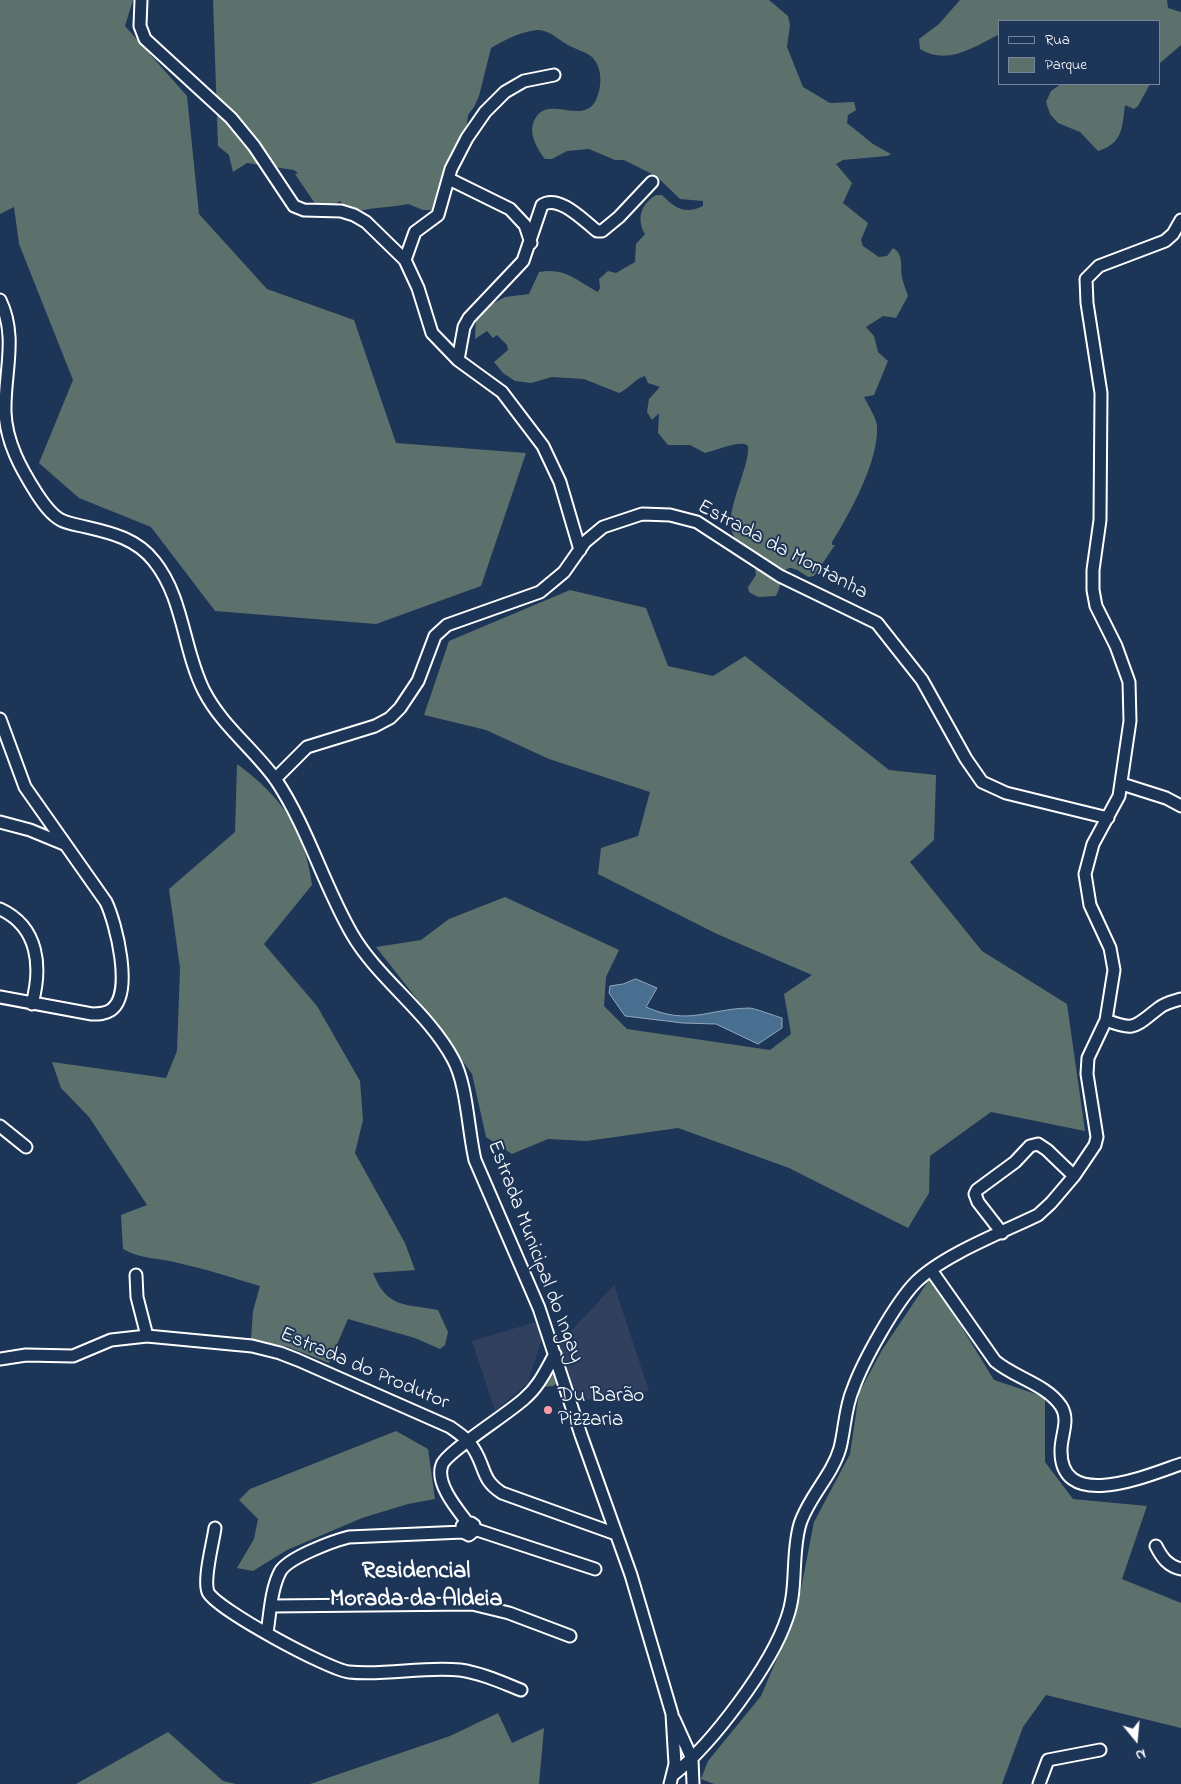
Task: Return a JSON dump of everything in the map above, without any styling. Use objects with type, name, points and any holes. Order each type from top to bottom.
[{"type":"street","points":[[141,0],[140,26],[145,39],[231,118],[254,146],[291,203],[304,210],[341,210],[354,215],[366,222],[405,260],[418,288],[429,327],[436,339],[458,360],[502,392],[543,446],[560,482],[580,550]]},
{"type":"street","points":[[405,260],[415,232],[433,222],[438,215],[451,169],[467,138],[496,100],[524,81],[554,75]]},
{"type":"street","points":[[449,179],[510,209],[525,225],[530,243]]},
{"type":"street","points":[[458,360],[464,327],[469,318],[516,271],[530,243],[540,208],[547,202],[557,203],[597,230],[602,231],[619,218],[652,182]]},
{"type":"street","points":[[671,1780],[692,1759],[742,1697],[771,1652],[788,1617],[795,1575],[796,1542],[801,1524],[808,1506],[836,1462],[852,1389],[903,1297],[931,1270],[1038,1215],[1074,1176],[1095,1145],[1097,1137],[1087,1074],[1088,1058],[1106,1020],[1112,988],[1113,957],[1090,905],[1085,874],[1093,844],[1114,808],[1122,784],[1130,721],[1129,682],[1116,646],[1096,606],[1093,590],[1093,570],[1100,520],[1101,393],[1087,303],[1086,279],[1099,266],[1166,241],[1173,234],[1181,220]]},
{"type":"street","name":"Estrada Municipal do Ingay","points":[[0,300],[5,311],[10,344],[5,411],[6,428],[18,462],[41,500],[59,519],[122,536],[136,544],[155,562],[173,598],[194,668],[203,690],[218,712],[275,779],[312,845],[329,892],[357,943],[439,1038],[453,1058],[463,1090],[469,1137],[475,1160],[539,1308],[631,1575],[672,1714],[692,1759],[693,1784]]},
{"type":"street","name":"Estrada da Montanha","points":[[275,779],[307,747],[375,726],[390,718],[400,708],[418,680],[431,643],[439,631],[458,620],[540,592],[564,572],[592,535],[603,527],[642,514],[670,515],[697,522],[780,576],[877,623],[922,680],[966,760],[982,782],[1006,793],[1108,818]]},
{"type":"street","points":[[0,718],[12,755],[34,803],[106,902],[114,920],[120,943],[120,994],[112,1010],[104,1014],[92,1014],[0,997]]},
{"type":"street","points":[[1122,784],[1166,798],[1181,806]]},
{"type":"street","points":[[30,830],[34,815],[34,803]]},
{"type":"street","points":[[0,822],[30,830],[64,844]]},
{"type":"street","points":[[44,836],[51,825]]},
{"type":"street","points":[[0,909],[18,920],[32,940],[37,957],[38,972],[32,1004]]},
{"type":"street","points":[[1106,1020],[1122,1027],[1136,1027],[1159,1008],[1181,999]]},
{"type":"street","points":[[0,1126],[26,1147]]},
{"type":"street","points":[[1002,1232],[978,1202],[975,1194],[977,1190],[1015,1162],[1030,1146],[1038,1144],[1047,1150],[1074,1176]]},
{"type":"street","points":[[931,1270],[995,1361],[1003,1368],[1050,1394],[1062,1408],[1065,1426],[1060,1456],[1067,1473],[1077,1481],[1087,1485],[1110,1486],[1126,1483],[1181,1464]]},
{"type":"street","points":[[136,1275],[137,1297],[147,1336]]},
{"type":"street","name":"Estrada do Produtor","points":[[0,1359],[26,1355],[73,1356],[111,1340],[147,1336],[252,1346],[280,1352],[450,1427],[469,1441],[486,1477],[492,1486],[502,1493],[616,1534]]},
{"type":"street","points":[[468,1528],[447,1493],[440,1470],[444,1461],[527,1397],[540,1382],[555,1354]]},
{"type":"street","points":[[215,1528],[207,1580],[208,1591],[221,1606],[267,1633],[348,1672],[459,1670],[491,1678],[521,1690]]},
{"type":"street","points":[[267,1633],[276,1582],[284,1567],[333,1542],[361,1536],[468,1528],[595,1568]]},
{"type":"street","points":[[1156,1546],[1163,1559],[1172,1566],[1181,1569]]},
{"type":"street","points":[[272,1606],[472,1604],[509,1613],[570,1636]]},
{"type":"street","name":"Estrada Municipal do Ingay","points":[[671,1780],[675,1757],[672,1714]]},
{"type":"street","points":[[1038,1784],[1048,1760],[1100,1750]]},
{"type":"street","points":[[671,1780],[687,1784]]},
{"type":"shaded area","points":[[636,979],[657,988],[646,1007],[661,1013],[686,1016],[749,1008],[782,1018],[782,1028],[758,1044],[716,1024],[683,1023],[625,1016],[609,993],[610,986]]},
{"type":"shaded area","points":[[614,1285],[649,1391],[580,1401],[574,1398],[559,1344]]},
{"type":"shaded area","points":[[539,1321],[542,1338],[528,1383],[495,1411],[472,1341]]},
{"type":"green space","points":[[0,0],[133,0],[125,26],[187,96],[199,214],[267,289],[354,320],[396,443],[526,453],[481,586],[376,624],[215,611],[151,527],[79,498],[39,463],[73,380],[19,244],[14,207],[0,214]]},
{"type":"green space","points":[[213,0],[769,0],[788,16],[790,25],[787,47],[803,87],[830,103],[854,102],[856,110],[848,115],[847,123],[873,144],[891,154],[843,160],[836,164],[852,183],[843,203],[868,223],[861,240],[863,246],[879,257],[887,256],[893,248],[899,254],[902,277],[908,296],[896,318],[883,316],[866,327],[874,336],[878,352],[888,361],[874,395],[864,397],[874,415],[877,426],[873,455],[855,502],[832,542],[832,545],[835,545],[814,576],[808,577],[792,568],[787,569],[784,572],[776,596],[758,597],[749,592],[748,587],[756,575],[755,568],[750,563],[759,556],[737,540],[732,531],[731,520],[748,446],[740,444],[705,453],[690,445],[668,445],[658,433],[659,413],[652,420],[647,412],[649,399],[660,387],[648,383],[645,376],[619,393],[584,379],[552,377],[531,383],[515,381],[503,373],[494,362],[508,350],[507,345],[497,335],[493,338],[487,331],[475,339],[476,312],[505,297],[529,294],[539,272],[556,271],[563,273],[598,292],[600,288],[599,279],[608,271],[616,273],[635,262],[636,244],[645,234],[641,223],[642,212],[647,203],[656,195],[662,195],[681,209],[691,210],[703,206],[703,201],[680,199],[656,176],[624,160],[615,160],[589,149],[567,151],[552,159],[545,159],[533,136],[532,126],[534,121],[540,113],[547,109],[583,111],[590,107],[596,100],[600,84],[600,72],[596,61],[592,57],[541,30],[519,34],[491,48],[479,96],[468,115],[466,132],[458,142],[437,210],[423,210],[408,204],[351,213],[340,201],[335,204],[333,209],[318,208],[295,174],[298,173],[294,170],[247,163],[233,172],[229,155],[218,146]]},
{"type":"green space","points":[[960,0],[1167,0],[1168,8],[1181,12],[1181,45],[1161,62],[1161,20],[998,20],[998,35],[960,53],[940,56],[920,49],[919,39],[939,24]]},
{"type":"green space","points":[[1060,85],[1149,85],[1138,106],[1134,109],[1125,105],[1122,128],[1117,139],[1106,148],[1098,151],[1080,132],[1058,123],[1050,114],[1046,102],[1051,91]]},
{"type":"green space","points":[[570,590],[646,608],[668,666],[713,676],[745,656],[889,770],[936,775],[934,840],[910,862],[982,951],[1067,1004],[1085,1131],[991,1112],[930,1156],[929,1193],[908,1228],[789,1168],[678,1128],[587,1141],[548,1139],[512,1154],[486,1137],[472,1074],[431,1017],[376,947],[421,940],[449,919],[505,897],[619,950],[606,977],[604,1006],[627,1029],[770,1050],[791,1034],[784,994],[812,975],[717,934],[598,874],[601,848],[638,836],[650,792],[549,759],[486,730],[424,715],[449,641]]},
{"type":"green space","points":[[237,764],[266,789],[288,816],[304,847],[309,865],[312,885],[264,944],[317,1006],[360,1081],[363,1120],[355,1153],[405,1243],[415,1270],[373,1273],[384,1293],[391,1299],[407,1305],[438,1310],[448,1332],[445,1345],[440,1349],[415,1338],[348,1319],[329,1363],[288,1347],[251,1339],[253,1311],[260,1286],[171,1261],[136,1255],[123,1249],[121,1215],[147,1205],[89,1117],[61,1088],[52,1062],[166,1078],[177,1051],[180,968],[169,889],[235,832]]},
{"type":"green space","points":[[931,1277],[994,1380],[1045,1397],[1045,1462],[1073,1499],[1147,1506],[1122,1579],[1181,1603],[1181,1728],[1046,1695],[1023,1727],[1002,1784],[714,1784],[701,1779],[708,1761],[761,1696],[796,1614],[814,1522],[850,1454],[859,1393],[882,1350]]},
{"type":"green space","points":[[558,1374],[560,1381],[553,1386],[542,1387],[547,1376]]},
{"type":"green space","points":[[396,1431],[428,1449],[435,1499],[408,1504],[362,1518],[287,1550],[253,1571],[237,1568],[254,1539],[258,1519],[239,1500],[250,1489]]},
{"type":"green space","points":[[498,1713],[512,1743],[544,1728],[539,1784],[310,1784],[450,1736]]},
{"type":"green space","points":[[168,1732],[223,1781],[236,1784],[76,1784]]},
{"type":"place","name":"Du Barão Pizzaria","points":[[548,1410]]},
{"type":"district","name":"Residencial Morada da Aldeia","points":[[416,1587]]}]
